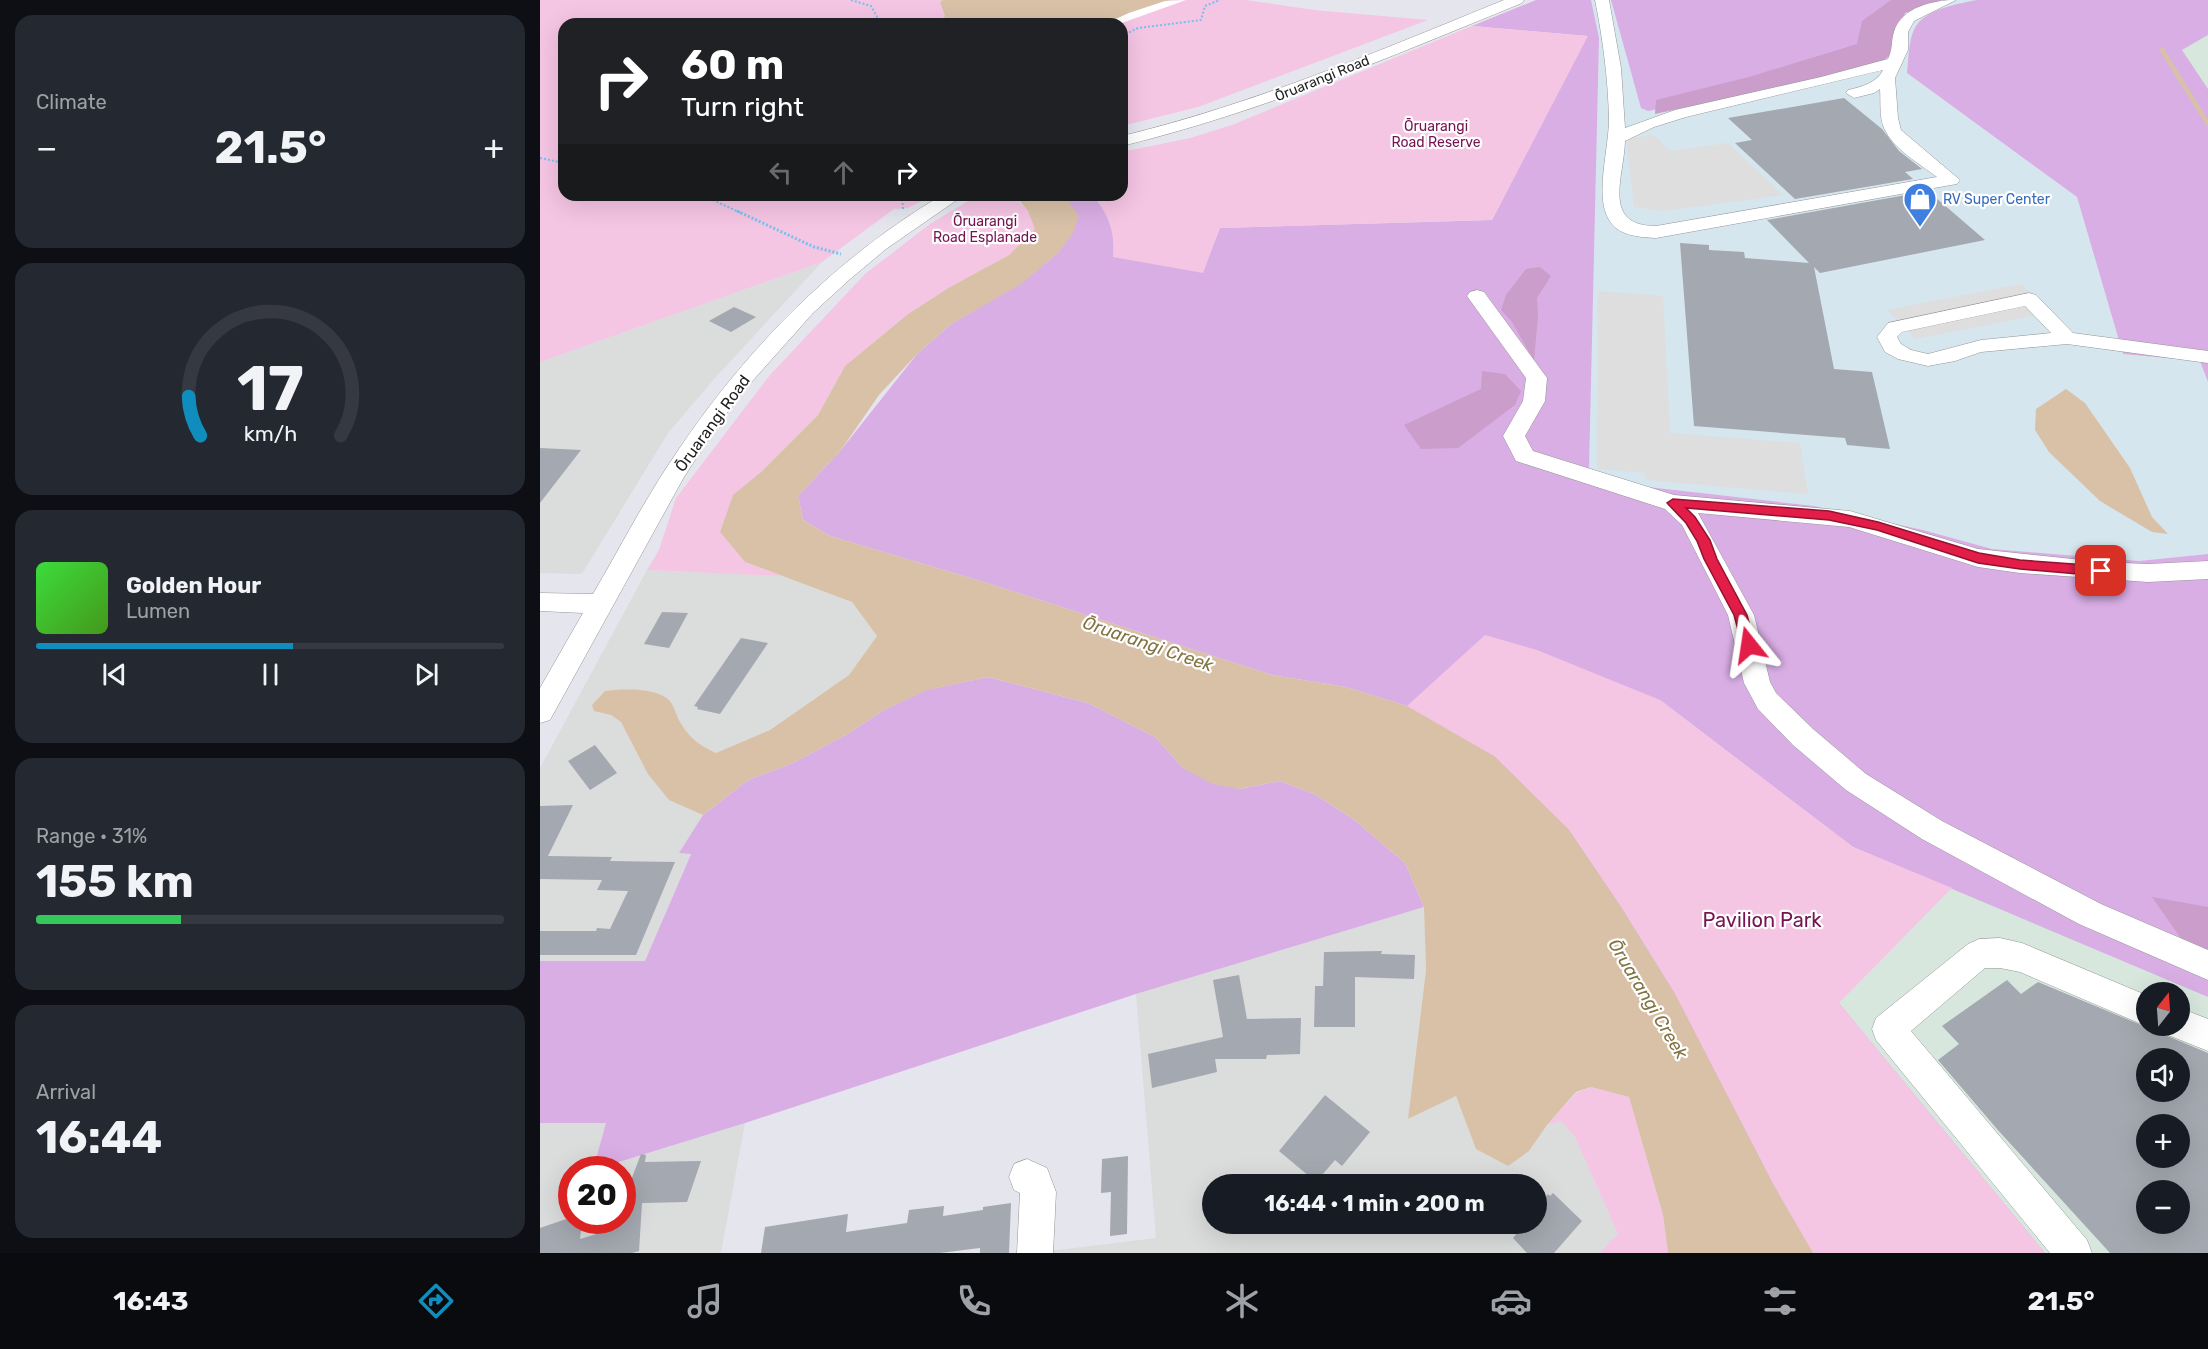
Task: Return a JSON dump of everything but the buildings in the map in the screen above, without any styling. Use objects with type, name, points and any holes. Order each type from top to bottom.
[{"type":"street","name":"Ōruarangi Road","points":[[1128,140],[1192,125],[1255,104],[1516,0]]},
{"type":"street","points":[[1602,0],[1612,45],[1617,139],[1610,195],[1617,220],[1625,228],[1656,232],[1951,180],[1894,133],[1887,78],[1900,50],[1903,24],[1908,18],[1949,0]]},
{"type":"street","points":[[1617,139],[1636,128],[1677,113],[1854,74],[1894,62]]},
{"type":"street","points":[[1887,78],[1868,90],[1854,93],[1891,122]]},
{"type":"street","name":"Ōruarangi Road","points":[[540,712],[685,456],[747,375],[799,318],[846,273],[910,222],[945,201]]},
{"type":"street","points":[[1477,296],[1536,378],[1538,388],[1534,403],[1514,436],[1524,456],[1673,503],[1850,519],[1978,558],[2020,564],[2148,573],[2208,570]]},
{"type":"street","points":[[2067,338],[2029,299],[1895,327],[1887,337],[1892,348],[1905,355],[1929,360],[1948,357],[1960,351],[1981,346],[2067,338],[2208,357]]},
{"type":"street","points":[[1673,503],[1691,520],[1741,615],[1757,682],[1767,701],[1803,737],[1856,782],[1932,830],[2090,914],[2208,965]]},
{"type":"street","points":[[540,602],[600,604]]},
{"type":"street","points":[[2074,1253],[1888,1029],[1979,954],[2000,953],[2022,958],[2136,1006]]},
{"type":"street","points":[[2190,1028],[2208,1035]]},
{"type":"street","points":[[1027,1177],[1034,1181],[1038,1192],[1035,1253]]},
{"type":"path","points":[[850,0],[871,6],[878,18]]},
{"type":"path","points":[[1128,33],[1138,28],[1201,20],[1205,6],[1220,0]]},
{"type":"path","points":[[540,158],[558,162]]},
{"type":"path","points":[[715,201],[813,248],[851,256]]},
{"type":"shaded area","points":[[1591,0],[1611,0],[1623,40],[1901,8],[1929,0],[1977,0],[1948,6],[1907,73],[2077,197],[2123,354],[2200,361],[2208,382],[2208,554],[2139,561],[1992,549],[1923,530],[1814,506],[1648,487],[1589,469],[1599,38]]},
{"type":"shaded area","points":[[1891,0],[1942,0],[1905,13],[1892,54],[1884,60],[1816,79],[1655,114],[1656,100],[1749,77],[1857,44],[1862,21]]},
{"type":"shaded area","points":[[2208,35],[2208,91],[2182,50]]},
{"type":"shaded area","points":[[1653,134],[1670,151],[1728,143],[1783,195],[1663,211],[1634,207],[1627,145],[1630,139]]},
{"type":"shaded area","points":[[822,262],[715,378],[668,433],[582,574],[540,573],[540,362]]},
{"type":"shaded area","points":[[1540,267],[1551,276],[1537,298],[1538,316],[1534,361],[1512,322],[1501,310],[1506,295],[1526,269]]},
{"type":"shaded area","points":[[2021,284],[2053,312],[1915,339],[1887,310]]},
{"type":"shaded area","points":[[1598,291],[1663,296],[1670,433],[1800,443],[1808,494],[1645,480],[1645,473],[1597,469]]},
{"type":"shaded area","points":[[1482,371],[1505,374],[1521,391],[1515,405],[1458,448],[1421,449],[1404,425],[1481,389]]},
{"type":"shaded area","points":[[647,570],[784,576],[852,602],[877,636],[849,675],[770,730],[716,753],[697,744],[687,734],[669,701],[655,694],[622,690],[611,715],[621,722],[669,800],[703,815],[680,852],[691,853],[645,961],[540,961],[540,768]]},
{"type":"shaded area","points":[[1952,888],[2173,982],[2136,982],[2136,1036],[2190,1036],[2190,989],[2208,997],[2208,1253],[2045,1253],[1839,1003]]},
{"type":"shaded area","points":[[2152,897],[2208,907],[2208,977]]},
{"type":"shaded area","points":[[1424,907],[1426,970],[1408,1119],[1456,1096],[1476,1149],[1529,1151],[1547,1125],[1561,1121],[1575,1137],[1618,1234],[1600,1253],[1049,1253],[1049,1251],[1156,1238],[1136,994]]},
{"type":"shaded area","points":[[540,1123],[607,1123],[597,1156],[558,1156],[558,1234],[636,1234],[636,1157],[745,1123],[721,1253],[540,1253]]},
{"type":"green space","points":[[540,0],[943,0],[940,2],[945,16],[943,18],[558,18],[558,201],[922,201],[908,208],[894,209],[822,262],[540,362]]},
{"type":"green space","points":[[1171,0],[1246,0],[1314,10],[1428,20],[1198,107],[1128,124],[1128,18],[1118,18]]},
{"type":"green space","points":[[1536,0],[1591,0],[1599,38],[1589,469],[1648,487],[1814,506],[1923,530],[1992,549],[2139,561],[2208,554],[2208,997],[2190,989],[2190,982],[2172,982],[1853,847],[1660,700],[1839,1003],[2045,1253],[1813,1253],[1772,1182],[1494,756],[1407,706],[1346,687],[1272,675],[987,583],[830,536],[803,520],[798,496],[841,450],[917,354],[951,324],[1021,283],[1059,252],[1063,201],[1098,201],[1106,212],[1114,237],[1202,272],[1220,228],[1492,220],[1587,36],[1472,26]]},
{"type":"green space","points":[[1611,0],[1929,0],[1901,8],[1890,34],[1695,102],[1648,111],[1641,108]]},
{"type":"green space","points":[[1977,0],[2208,0],[2208,35],[2182,50],[2208,89],[2208,382],[2200,361],[2123,354],[2077,197],[1907,73],[1911,39],[1919,22],[1938,10]]},
{"type":"green space","name":"Ōruarangi Road Reserve","points":[[1472,26],[1588,36],[1492,220],[1220,228],[1203,273],[1113,257],[1110,224],[1097,201],[1128,201],[1128,151],[1190,138],[1232,125]]},
{"type":"green space","name":"Ōruarangi Road Esplanade","points":[[968,201],[1019,201],[1028,211],[1036,229],[1009,255],[950,287],[908,314],[845,366],[818,415],[761,472],[733,496],[720,532],[745,562],[782,576],[647,570],[659,550],[676,498],[770,375],[865,274],[930,224]]},
{"type":"green space","name":"Pavilion Park","points":[[1485,635],[1537,650],[1660,700],[1853,847],[1952,888],[1839,1003],[2045,1253],[1813,1253],[1772,1182],[1675,994],[1621,907],[1569,830],[1494,756],[1407,706]]},
{"type":"green space","points":[[988,677],[1088,703],[1155,737],[1183,768],[1239,789],[1280,781],[1314,794],[1352,818],[1405,863],[1424,907],[1136,994],[636,1157],[597,1156],[606,1123],[540,1123],[540,961],[645,961],[691,854],[679,853],[703,815],[748,780],[793,763],[849,733],[884,710],[926,690]]},
{"type":"green space","points":[[1591,1087],[1629,1097],[1663,1215],[1668,1253],[1600,1253],[1618,1234],[1575,1137],[1561,1121],[1547,1125],[1576,1093]]},
{"type":"water","points":[[943,0],[1171,0],[1118,18],[943,18],[945,16],[940,2]]},
{"type":"water","name":"Ōruarangi Creek","points":[[1020,201],[1068,201],[1079,216],[1073,233],[1059,252],[1021,284],[951,324],[917,354],[879,395],[841,450],[798,496],[803,520],[830,536],[987,583],[1272,675],[1346,687],[1407,706],[1494,756],[1569,830],[1621,907],[1675,994],[1772,1182],[1813,1253],[1668,1253],[1663,1215],[1629,1097],[1591,1087],[1576,1092],[1547,1125],[1529,1151],[1508,1166],[1476,1149],[1456,1096],[1408,1119],[1426,970],[1424,907],[1405,863],[1352,818],[1314,794],[1280,781],[1239,789],[1212,784],[1183,768],[1155,737],[1088,703],[988,677],[927,690],[884,710],[849,733],[793,763],[748,780],[703,815],[669,800],[648,774],[621,722],[611,715],[594,711],[592,705],[605,691],[639,690],[656,693],[670,701],[689,735],[716,753],[770,730],[849,675],[877,636],[852,602],[745,562],[720,532],[733,495],[761,472],[818,415],[845,366],[908,314],[950,287],[1009,255],[1035,229],[1028,211]]},
{"type":"water","points":[[2066,389],[2085,403],[2130,468],[2152,517],[2168,534],[2152,532],[2100,501],[2049,452],[2035,430],[2036,409]]},
{"type":"pier","points":[[1186,0],[1128,21],[1128,18],[1118,18],[1129,13],[1165,1]]},
{"type":"waterway","points":[[2162,50],[2208,124]]},
{"type":"place","name":"RV Super Center","points":[[1920,228]]},
{"type":"route","points":[[1749,645],[1741,615],[1710,559],[1703,540],[1691,520],[1673,503],[1850,519],[1978,558],[2101,571]]}]
